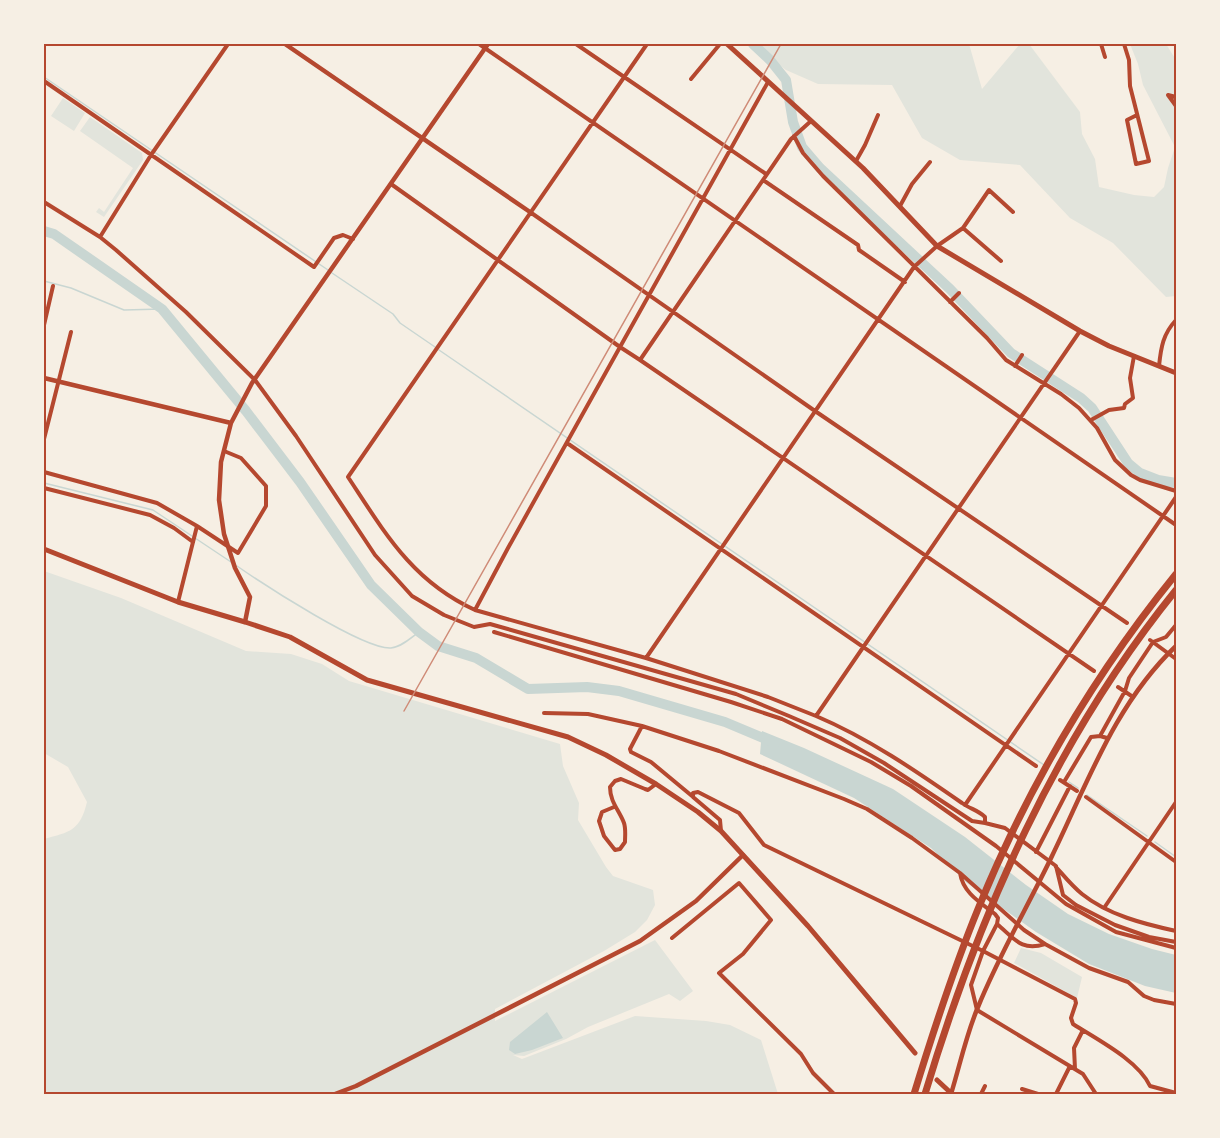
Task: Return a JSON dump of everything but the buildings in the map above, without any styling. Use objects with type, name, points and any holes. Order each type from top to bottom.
[{"type":"highway","points":[[914,1095],[942,1004],[978,908],[1040,777],[1071,724],[1130,634],[1176,574]]},
{"type":"highway","points":[[925,1095],[952,1008],[985,918],[1024,832],[1080,729],[1137,642],[1174,593]]},
{"type":"main road","points":[[727,44],[856,161],[937,246],[1080,331],[1176,373]]},
{"type":"main road","points":[[44,549],[178,602],[290,638],[367,680],[568,737],[597,750],[656,784],[698,812],[721,831],[808,926],[915,1053]]},
{"type":"main road","points":[[937,1080],[951,1094]]},
{"type":"street","points":[[100,237],[151,155],[228,44]]},
{"type":"street","points":[[285,44],[815,411],[1127,623]]},
{"type":"street","points":[[479,44],[487,45],[592,122],[1176,525]]},
{"type":"street","points":[[576,44],[729,151],[766,174]]},
{"type":"street","points":[[647,44],[348,477],[385,533],[417,571],[452,599],[475,610],[645,658],[759,694],[840,726],[905,765],[965,806],[980,812],[985,817],[985,824]]},
{"type":"street","points":[[691,80],[720,44]]},
{"type":"street","points":[[1101,44],[1105,57]]},
{"type":"street","points":[[1124,44],[1129,60],[1130,86],[1149,161],[1136,164],[1127,120],[1137,115]]},
{"type":"street","points":[[245,622],[250,597],[235,568],[224,534],[219,500],[221,462],[231,423],[254,382],[487,45]]},
{"type":"street","points":[[44,81],[314,267],[334,238],[343,235],[353,239]]},
{"type":"street","points":[[475,610],[768,82]]},
{"type":"street","points":[[1176,97],[1168,95],[1176,106]]},
{"type":"street","points":[[856,161],[878,115]]},
{"type":"street","points":[[640,360],[766,174],[794,136],[811,121]]},
{"type":"street","points":[[794,136],[798,147],[811,163],[1015,366],[1045,382],[1071,401],[1091,420],[1115,460],[1131,475],[1176,491]]},
{"type":"street","points":[[900,206],[912,184],[930,162]]},
{"type":"street","points":[[763,180],[858,245],[859,250],[905,282]]},
{"type":"street","points":[[392,184],[620,347],[1094,671]]},
{"type":"street","points":[[645,658],[914,267],[937,246],[963,228],[989,190],[1013,212]]},
{"type":"street","points":[[44,202],[100,237],[186,312],[254,382],[296,436],[375,555],[412,596],[444,615],[474,627],[489,624],[736,694],[840,738],[884,763],[972,821],[1005,828],[1056,866],[1082,895],[1104,908],[1141,923],[1176,931]]},
{"type":"street","points":[[963,228],[1001,261]]},
{"type":"street","points":[[44,325],[53,286]]},
{"type":"street","points":[[950,302],[959,292]]},
{"type":"street","points":[[1159,366],[1162,341],[1176,320]]},
{"type":"street","points":[[816,716],[1080,331]]},
{"type":"street","points":[[44,439],[71,332]]},
{"type":"street","points":[[1015,366],[1022,355]]},
{"type":"street","points":[[1091,420],[1109,410],[1124,408],[1125,404],[1133,398],[1130,378],[1134,356]]},
{"type":"street","points":[[44,378],[231,423]]},
{"type":"street","points":[[567,443],[1036,766]]},
{"type":"street","points":[[44,472],[157,503],[237,553],[266,506],[266,486],[241,458],[224,451]]},
{"type":"street","points":[[44,488],[150,515],[193,542]]},
{"type":"street","points":[[965,806],[1176,497]]},
{"type":"street","points":[[178,602],[197,526]]},
{"type":"street","points":[[1100,736],[1125,691],[1129,678],[1152,641],[1166,637],[1176,625]]},
{"type":"street","points":[[494,632],[782,719],[871,762],[911,786],[996,846],[1066,904],[1116,932],[1176,948]]},
{"type":"street","points":[[1152,641],[1176,659]]},
{"type":"street","points":[[951,1094],[976,1010],[1107,738],[1133,697],[1176,646]]},
{"type":"street","points":[[1118,687],[1133,697]]},
{"type":"street","points":[[544,713],[588,714],[642,726],[719,750],[844,798],[867,809],[912,838],[960,873],[1024,930],[1045,944],[1089,968],[1128,982],[1144,996],[1176,1004]]},
{"type":"street","points":[[642,726],[630,749],[631,752],[651,762],[720,820],[721,831]]},
{"type":"street","points":[[1077,790],[1062,781],[1091,737],[1107,738]]},
{"type":"street","points":[[614,807],[602,812],[598,821],[604,836],[615,850],[620,849],[625,842],[625,834],[624,823],[614,807],[610,787],[615,781],[621,779],[648,790],[656,784]]},
{"type":"street","points":[[1036,852],[1070,786]]},
{"type":"street","points":[[693,797],[693,794],[698,792],[739,813],[764,844],[983,951],[1075,999],[1076,1003],[1071,1018],[1073,1024],[1130,1062],[1147,1079],[1150,1086],[1176,1093]]},
{"type":"street","points":[[1086,797],[1176,862]]},
{"type":"street","points":[[1104,908],[1176,802]]},
{"type":"street","points":[[335,1095],[640,941],[696,901],[743,855]]},
{"type":"street","points":[[1056,866],[1063,895],[1076,905],[1115,925],[1149,937],[1176,942]]},
{"type":"street","points":[[960,873],[966,889],[998,918],[983,951],[972,985],[976,1010],[1083,1074],[1096,1095]]},
{"type":"street","points":[[672,938],[739,883],[771,920],[743,954],[719,973],[801,1054],[813,1073],[834,1095]]},
{"type":"street","points":[[997,924],[1024,946],[1031,948],[1045,944]]},
{"type":"street","points":[[1056,1095],[1072,1068],[1074,1048],[1083,1030]]},
{"type":"street","points":[[981,1095],[985,1086]]},
{"type":"street","points":[[1022,1089],[1038,1095]]},
{"type":"shaded area","points":[[752,44],[969,44],[982,89],[1020,44],[1029,44],[1080,112],[1082,134],[1095,159],[1099,187],[1154,197],[1164,187],[1175,147],[1143,85],[1130,44],[1166,44],[1176,60],[1176,296],[1166,297],[1113,243],[1070,218],[1020,165],[960,160],[922,138],[892,85],[818,84],[786,70]]},
{"type":"shaded area","points":[[63,98],[85,113],[74,131],[51,116]]},
{"type":"shaded area","points":[[90,117],[142,153],[143,160],[104,217],[96,212],[99,208],[104,212],[133,168],[80,131]]},
{"type":"shaded area","points":[[44,571],[121,598],[246,651],[291,654],[322,664],[349,681],[560,744],[563,766],[579,803],[578,820],[613,876],[653,890],[655,905],[647,920],[635,932],[495,1009],[495,1021],[655,940],[693,991],[680,1001],[669,994],[524,1056],[513,1055],[522,1059],[635,1016],[706,1021],[730,1025],[761,1040],[778,1094],[632,1092],[623,1094],[44,1094],[44,839],[73,829],[81,819],[87,802],[68,767],[44,753]]},
{"type":"shaded area","points":[[762,731],[893,789],[965,837],[1026,885],[1068,914],[1109,934],[1176,955],[1176,993],[1145,986],[1089,964],[1036,932],[967,883],[931,848],[854,798],[760,754]]},
{"type":"shaded area","points":[[1021,948],[1041,953],[1082,977],[1077,998],[1014,963]]},
{"type":"shaded area","points":[[547,1012],[563,1038],[515,1054],[509,1050],[510,1042]]},
{"type":"waterway","points":[[753,44],[786,80],[793,122],[802,147],[820,168],[950,289],[1011,353],[1081,398],[1092,408],[1128,463],[1140,473],[1158,480],[1176,483]]},
{"type":"waterway","points":[[44,77],[328,270]]},
{"type":"waterway","points":[[44,231],[54,234],[162,309],[246,411],[300,482],[371,585],[419,632],[438,646],[476,658],[528,689],[587,687],[619,691],[725,722],[775,743]]},
{"type":"waterway","points":[[332,273],[393,314],[400,323],[435,347]]},
{"type":"waterway","points":[[44,281],[71,288],[124,310],[162,309]]},
{"type":"waterway","points":[[439,350],[1044,765]]},
{"type":"waterway","points":[[44,483],[153,510],[231,562]]},
{"type":"waterway","points":[[237,566],[337,628],[378,646],[395,647],[419,632]]},
{"type":"waterway","points":[[1069,782],[1078,788]]},
{"type":"waterway","points":[[1087,795],[1147,836]]},
{"type":"waterway","points":[[1155,842],[1176,857]]},
{"type":"railway","points":[[404,711],[781,44]]}]
